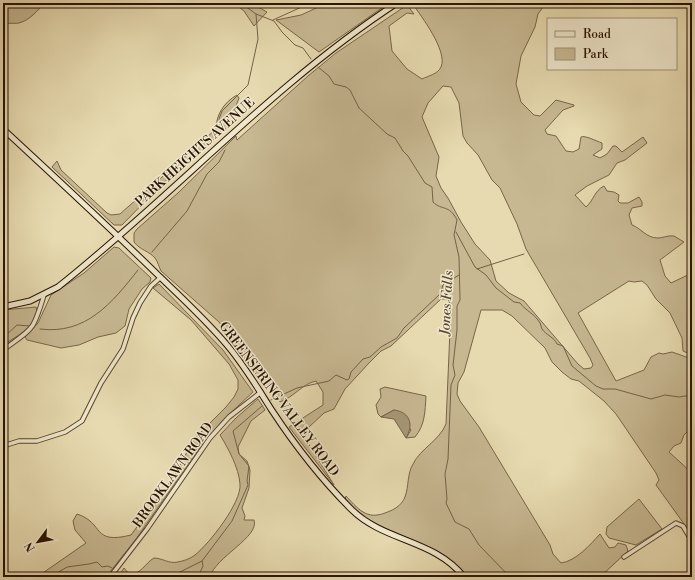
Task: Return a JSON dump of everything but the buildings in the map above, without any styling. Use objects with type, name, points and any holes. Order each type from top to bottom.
[{"type":"main road","name":"PARK HEIGHTS AVENUE","points":[[3,307],[19,304],[44,295],[62,283],[294,79],[335,47],[397,3]]},
{"type":"main road","name":"GREENSPRING VALLEY ROAD","points":[[3,129],[118,235],[219,335],[304,454],[330,486],[359,516],[386,532],[434,551],[453,565],[464,577]]},
{"type":"street","points":[[3,446],[19,441],[37,441],[65,432],[82,421],[101,383],[123,349],[133,318],[140,303],[151,286],[160,277]]},
{"type":"street","points":[[3,350],[32,328],[39,315],[44,295]]},
{"type":"street","name":"BROOKLAWN ROAD","points":[[110,577],[147,529],[210,438],[229,417],[261,392]]},
{"type":"street","points":[[624,557],[676,523],[683,526],[692,541]]},
{"type":"green space","points":[[3,3],[45,3],[27,20],[19,23],[9,23],[3,25]]},
{"type":"green space","points":[[234,3],[251,3],[267,12],[254,26],[244,11]]},
{"type":"green space","points":[[327,3],[389,3],[319,52],[276,20],[301,15]]},
{"type":"green space","points":[[412,3],[546,3],[538,14],[535,27],[521,56],[516,84],[521,102],[534,115],[540,116],[556,100],[574,105],[563,110],[545,130],[547,134],[556,136],[566,151],[573,152],[579,149],[581,137],[591,138],[602,143],[602,149],[593,155],[600,158],[607,154],[613,146],[616,146],[622,152],[643,137],[647,143],[625,160],[617,163],[609,175],[587,186],[575,195],[586,207],[598,190],[604,186],[607,191],[614,192],[619,195],[618,201],[620,203],[628,203],[639,197],[642,202],[642,206],[632,208],[629,215],[632,225],[654,238],[674,236],[684,242],[660,260],[665,276],[671,283],[692,273],[692,355],[683,351],[682,338],[670,313],[656,299],[647,285],[642,281],[629,281],[578,313],[616,381],[644,370],[651,357],[659,353],[663,354],[672,352],[692,359],[692,427],[684,435],[681,443],[674,446],[669,452],[692,473],[692,535],[656,485],[659,480],[656,473],[616,414],[604,401],[579,381],[571,379],[562,372],[552,362],[545,348],[512,316],[502,310],[481,310],[464,372],[458,383],[457,394],[460,401],[479,427],[550,545],[553,554],[561,563],[567,562],[577,556],[600,534],[609,548],[615,547],[618,543],[626,545],[628,551],[600,577],[467,577],[458,566],[436,551],[385,529],[365,518],[345,499],[346,496],[361,510],[370,515],[382,514],[397,507],[405,497],[410,472],[416,458],[443,430],[446,424],[451,306],[448,299],[441,299],[391,346],[381,351],[345,389],[334,409],[324,413],[309,427],[305,438],[334,485],[289,427],[323,405],[323,392],[316,381],[306,385],[290,397],[280,402],[271,386],[258,377],[219,322],[161,271],[153,256],[134,242],[134,233],[137,229],[179,192],[236,136],[237,140],[308,76],[336,53],[407,5],[414,14],[407,13],[389,26],[392,51],[407,69],[422,79],[438,71],[441,67],[441,52],[427,25]],"holes":[[[443,86],[451,87],[459,103],[463,136],[478,155],[492,180],[500,188],[517,224],[526,249],[590,358],[593,365],[591,368],[584,369],[578,364],[524,301],[509,293],[496,281],[490,260],[475,244],[441,188],[436,176],[439,157],[422,117],[428,103]]]},
{"type":"green space","points":[[237,95],[239,98],[236,106],[226,120],[228,127],[162,184],[122,225],[114,225],[52,167],[57,161],[61,170],[107,213],[111,215],[120,214],[216,129],[217,119],[222,109],[228,101]]},
{"type":"green space","points":[[114,247],[119,248],[151,278],[150,282],[142,289],[129,309],[125,326],[116,333],[98,337],[79,345],[61,348],[27,340],[25,337],[38,323],[51,295],[84,273]]},
{"type":"green space","points":[[159,284],[223,350],[253,392],[223,420],[199,449],[136,539],[106,577],[91,577],[87,574],[78,572],[54,577],[37,577],[86,543],[75,530],[73,521],[77,514],[92,522],[104,535],[118,537],[131,535],[175,475],[190,443],[226,407],[238,389],[238,380],[229,364],[191,320],[153,288]]},
{"type":"green space","points":[[36,307],[37,313],[31,325],[3,345],[3,323],[7,319],[3,318],[3,310]]},
{"type":"green space","points":[[385,387],[426,396],[423,423],[415,437],[406,438],[411,430],[394,410],[381,417],[378,414],[376,405],[381,397],[380,389]]},
{"type":"green space","points":[[258,399],[265,410],[251,421],[238,447],[239,454],[247,461],[250,470],[249,488],[242,508],[245,516],[244,520],[254,520],[254,527],[250,533],[220,562],[210,577],[118,577],[124,568],[129,574],[137,573],[154,558],[169,562],[189,559],[201,550],[224,522],[236,501],[240,484],[230,452],[220,435],[236,418]]},
{"type":"green space","points":[[639,499],[662,529],[636,545],[609,538],[606,534],[607,527]]},
{"type":"shaded area","points":[[394,410],[404,413],[409,420],[410,428],[406,438],[394,419],[381,417]]},
{"type":"waterway","name":"Jones Falls","points":[[241,3],[256,14],[274,21],[282,32],[295,45],[303,48],[311,59]]},
{"type":"waterway","points":[[273,20],[313,3]]},
{"type":"waterway","points":[[221,133],[219,119],[222,111],[248,85],[258,39],[256,14]]},
{"type":"waterway","name":"Jones Falls","points":[[318,67],[329,76],[334,84],[346,87],[350,90],[359,108],[387,134],[395,138],[425,183],[432,187],[433,202],[451,212],[457,220],[454,235],[459,257],[460,300],[457,306],[457,330],[453,365],[455,375],[451,385],[448,459],[445,474],[446,503],[455,522],[469,529],[479,545],[510,577]]},
{"type":"waterway","points":[[152,252],[187,211],[207,174],[219,162],[225,150]]},
{"type":"waterway","points":[[456,232],[475,267],[486,275],[496,288],[514,302],[520,303],[536,317],[542,329],[557,344],[563,346],[572,366],[596,386],[603,389],[615,389],[651,399],[665,395],[679,397],[692,395]]},
{"type":"waterway","points":[[477,269],[524,254]]},
{"type":"waterway","points":[[40,329],[56,330],[71,327],[84,322],[108,305],[138,270]]},
{"type":"waterway","points":[[271,400],[297,388],[329,381],[336,375],[347,380],[349,379],[351,372],[363,359],[370,357],[381,347],[397,338],[404,328],[440,294],[443,285],[459,275]]},
{"type":"waterway","points":[[3,338],[17,325],[30,326]]},
{"type":"waterway","points":[[198,577],[203,566],[202,561],[232,521],[248,485],[247,481],[249,466],[239,454],[233,431],[262,406]]},
{"type":"waterway","points":[[170,577],[202,561]]},
{"type":"waterway","points":[[50,577],[67,567],[97,562],[102,567],[108,566],[112,568]]},
{"type":"waterway","points":[[118,573],[126,577]]}]
